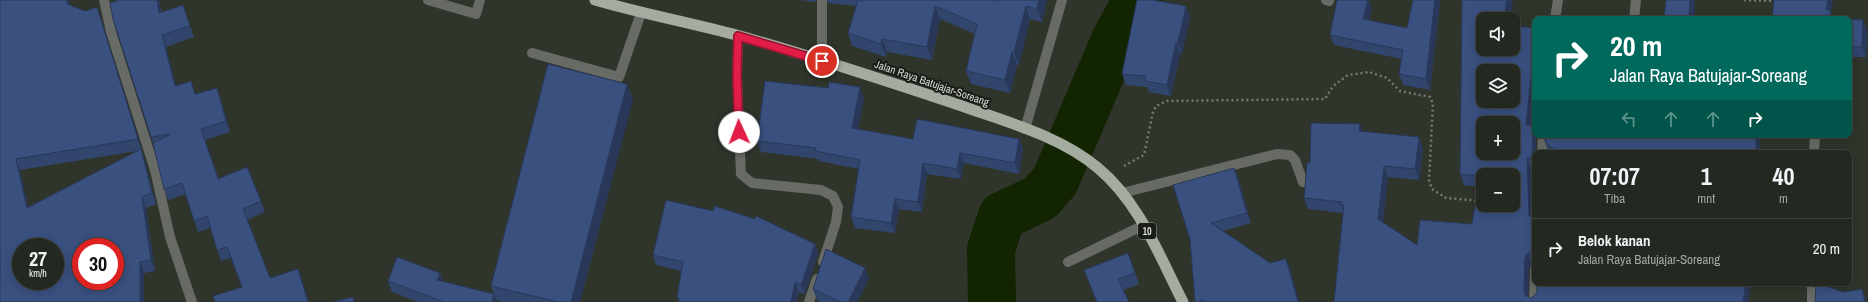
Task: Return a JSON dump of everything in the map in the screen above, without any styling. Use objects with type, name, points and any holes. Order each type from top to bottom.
[{"type":"highway","name":"Jalan Raya Batujajar-Soreang","points":[[594,0],[641,13],[738,36],[822,61],[1060,142],[1102,172],[1122,193],[1144,225],[1183,302]]},
{"type":"street","points":[[104,0],[111,32],[154,170],[170,237],[192,302]]},
{"type":"street","points":[[428,0],[476,14],[480,0]]},
{"type":"street","points":[[822,0],[822,61]]},
{"type":"street","points":[[1025,129],[1062,0]]},
{"type":"street","points":[[1555,16],[1558,0]]},
{"type":"street","points":[[1634,16],[1636,0]]},
{"type":"street","points":[[532,53],[619,76],[641,13]]},
{"type":"street","points":[[738,36],[737,77],[741,174],[752,183],[821,190],[833,196],[838,207],[836,222],[810,302]]},
{"type":"street","points":[[1542,150],[1543,138]]},
{"type":"street","points":[[1814,150],[1815,138]]},
{"type":"street","points":[[1122,193],[1277,154],[1290,155],[1295,160],[1303,182]]},
{"type":"street","points":[[1068,262],[1144,225]]},
{"type":"street","points":[[1534,286],[1534,302]]},
{"type":"street","points":[[1812,286],[1812,302]]},
{"type":"path","points":[[1744,0],[1774,1],[1773,7]]},
{"type":"path","points":[[1102,172],[1144,155],[1153,112],[1161,103],[1167,101],[1325,99],[1333,86],[1348,75],[1369,72],[1387,78],[1400,91],[1430,97],[1432,103],[1429,180],[1432,189],[1446,198],[1476,200]]},
{"type":"building","points":[[0,0],[67,0],[67,4],[85,11],[97,7],[138,139],[16,159],[27,208],[141,149],[152,193],[142,197],[151,260],[140,262],[140,302],[0,302]]},
{"type":"building","points":[[119,0],[157,0],[159,13],[183,5],[190,26],[162,35],[175,86],[191,81],[195,94],[217,88],[226,121],[201,129],[218,179],[247,167],[261,201],[243,209],[270,278],[298,269],[308,302],[215,302],[213,296],[242,287],[227,247],[217,250],[207,216],[194,221],[182,183],[164,189],[153,143],[171,134],[151,137],[113,19],[110,3]]},
{"type":"building","points":[[858,0],[1039,0],[1037,9],[1026,6],[1005,80],[966,71],[977,24],[935,6],[927,47],[882,39],[881,44],[848,33]]},
{"type":"building","points":[[1137,0],[1153,0],[1186,6],[1178,43],[1176,42],[1167,85],[1145,81],[1146,76],[1122,74]]},
{"type":"building","points":[[1337,0],[1368,0],[1363,19],[1407,28],[1413,0],[1435,0],[1426,79],[1399,74],[1403,50],[1330,35]]},
{"type":"building","points":[[1462,0],[1507,0],[1505,12],[1476,12],[1476,56],[1520,56],[1520,27],[1532,28],[1532,68],[1526,125],[1532,125],[1532,158],[1527,158],[1529,216],[1532,216],[1532,252],[1528,253],[1525,258],[1525,295],[1530,298],[1533,297],[1537,292],[1537,286],[1746,286],[1743,302],[1334,302],[1344,205],[1341,205],[1342,202],[1304,198],[1307,163],[1310,163],[1311,123],[1360,124],[1359,131],[1419,137],[1415,169],[1384,166],[1378,219],[1417,245],[1420,220],[1472,224],[1476,200],[1476,212],[1520,212],[1520,168],[1476,168],[1476,176],[1460,174]]},
{"type":"building","points":[[1666,0],[1690,0],[1689,16],[1664,16]]},
{"type":"building","points":[[1774,0],[1828,0],[1826,9],[1830,10],[1830,16],[1772,16]]},
{"type":"building","points":[[1852,19],[1863,20],[1862,47],[1852,47]]},
{"type":"building","points":[[548,64],[627,84],[571,302],[558,302],[491,286]]},
{"type":"building","points":[[765,81],[828,88],[829,82],[860,87],[852,128],[913,139],[917,119],[1019,139],[1015,163],[960,153],[957,169],[923,163],[918,202],[895,199],[891,223],[851,217],[860,160],[815,151],[816,148],[757,141]]},
{"type":"building","points":[[1545,138],[1756,138],[1756,150],[1554,150],[1545,142]]},
{"type":"building","points":[[1234,168],[1247,213],[1211,223],[1270,263],[1286,259],[1298,302],[1204,302],[1203,300],[1195,302],[1190,239],[1173,185]]},
{"type":"building","points":[[666,200],[713,211],[715,206],[755,219],[756,216],[815,244],[801,285],[795,282],[791,302],[678,302],[679,298],[677,297],[683,262],[653,255]]},
{"type":"building","points":[[826,249],[865,268],[848,302],[840,302],[813,289]]},
{"type":"building","points":[[1128,253],[1135,273],[1118,279],[1129,302],[1097,302],[1084,270]]},
{"type":"building","points":[[397,257],[440,273],[437,280],[494,294],[492,302],[444,302],[388,281]]},
{"type":"building","points":[[1816,286],[1825,286],[1844,292],[1862,289],[1865,302],[1815,302]]},
{"type":"building","points":[[353,297],[354,302],[332,302]]},
{"type":"waterway","points":[[992,302],[991,249],[1002,216],[1040,198],[1055,181],[1116,38],[1137,0]]},
{"type":"route","points":[[739,132],[737,77],[738,36],[822,61]]}]
